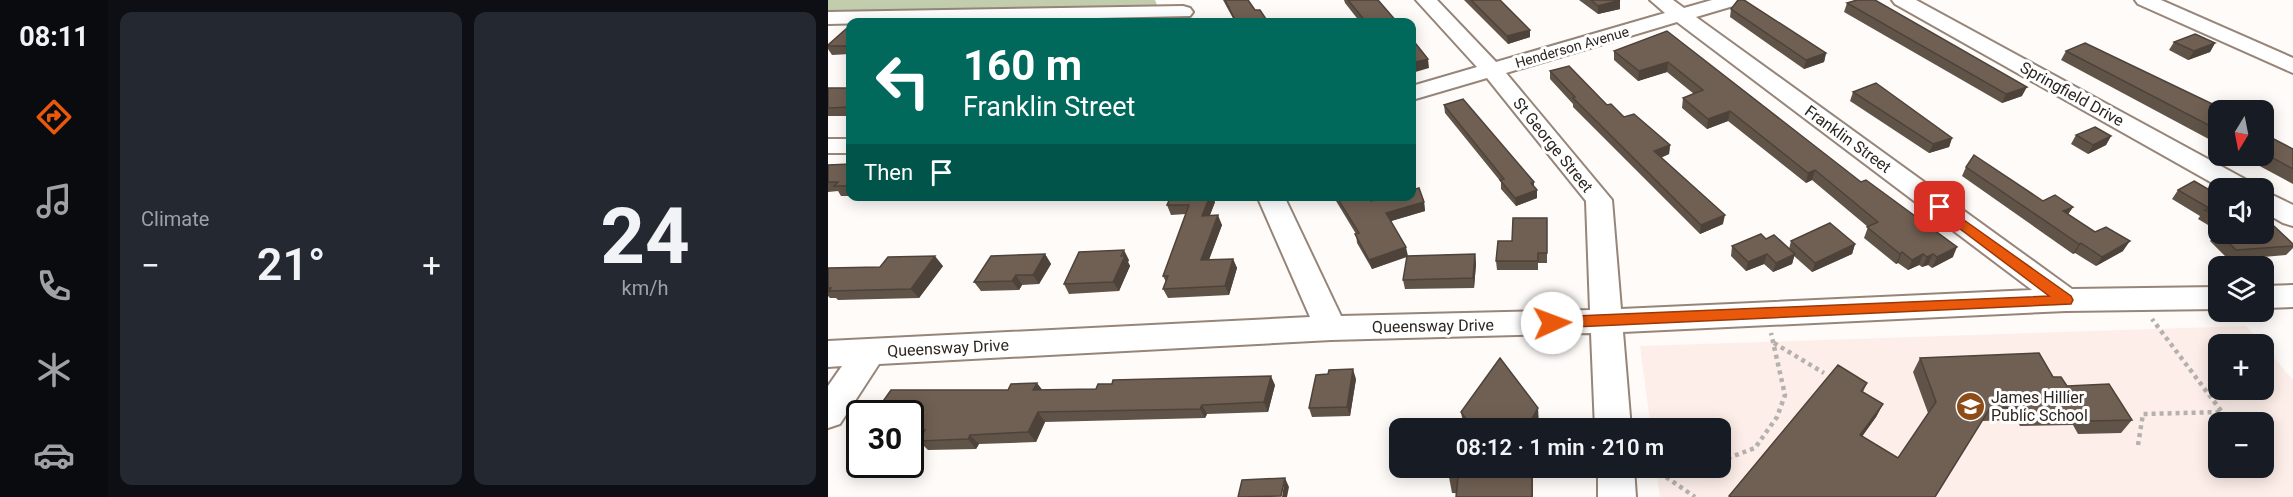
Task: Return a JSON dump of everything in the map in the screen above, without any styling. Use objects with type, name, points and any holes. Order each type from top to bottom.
[{"type":"street","name":"St George Street","points":[[1426,0],[1492,70],[1599,200],[1612,418]]},
{"type":"street","name":"Franklin Street","points":[[1660,0],[2066,300]]},
{"type":"street","name":"Henderson Avenue","points":[[1416,92],[1733,0]]},
{"type":"street","name":"Springfield Drive","points":[[1902,0],[2223,178]]},
{"type":"street","points":[[2145,0],[2293,66]]},
{"type":"street","points":[[828,18],[1183,11]]},
{"type":"street","points":[[828,146],[846,146]]},
{"type":"street","points":[[1272,201],[1332,328]]},
{"type":"street","points":[[2274,206],[2293,216]]},
{"type":"street","points":[[2274,297],[2293,296]]},
{"type":"street","name":"Queensway Drive","points":[[828,354],[1332,328],[1606,321],[2066,300],[2208,298]]},
{"type":"street","points":[[828,414],[869,353]]},
{"type":"street","points":[[1616,478],[1617,497]]},
{"type":"path","points":[[2137,299],[2222,412],[2143,414],[2138,445]]},
{"type":"path","points":[[1731,456],[1755,448],[1777,417],[1785,395],[1774,343],[1764,314]]},
{"type":"path","points":[[1774,343],[1824,374]]},
{"type":"path","points":[[1667,478],[1695,497]]},
{"type":"shaded area","name":"James Hillier Public School","points":[[2246,326],[2253,334],[2208,334],[2208,400],[2274,400],[2274,358],[2293,380],[2293,497],[1660,497],[1657,478],[1731,478],[1731,418],[1650,418],[1640,346]]},
{"type":"green space","points":[[828,0],[1155,0],[1157,5],[828,11]]},
{"type":"building","points":[[1225,0],[1248,0],[1255,10],[1260,10],[1265,18],[1234,18]]},
{"type":"building","points":[[1348,0],[1378,0],[1394,18],[1363,18]]},
{"type":"building","points":[[1471,0],[1500,0],[1530,30],[1507,36]]},
{"type":"building","points":[[1591,0],[1620,0],[1598,6]]},
{"type":"building","points":[[1738,0],[1744,0],[1826,53],[1806,60],[1731,9]]},
{"type":"building","points":[[1857,0],[1875,0],[2027,87],[2006,94],[1847,3]]},
{"type":"building","points":[[846,29],[846,46],[828,45]]},
{"type":"building","points":[[1667,31],[1861,182],[1866,180],[1957,247],[1937,257],[1933,254],[1927,257],[1923,254],[1912,260],[1902,252],[1900,254],[1867,227],[1878,222],[1815,170],[1808,173],[1730,111],[1708,119],[1683,98],[1703,90],[1668,62],[1639,71],[1614,51]]},
{"type":"building","points":[[2195,34],[2215,43],[2194,51],[2174,42]]},
{"type":"building","points":[[2085,43],[2208,102],[2208,125],[2066,51]]},
{"type":"building","points":[[1416,44],[1428,59],[1416,62]]},
{"type":"building","points":[[1569,66],[1607,105],[1611,104],[1624,117],[1634,114],[1670,145],[1654,151],[1725,215],[1701,225],[1573,98],[1575,97],[1550,71]]},
{"type":"building","points":[[1876,83],[1952,138],[1933,144],[1853,92]]},
{"type":"building","points":[[828,88],[846,88],[846,107],[828,108]]},
{"type":"building","points":[[1463,99],[1534,182],[1531,183],[1537,190],[1515,198],[1500,180],[1504,179],[1444,105]]},
{"type":"building","points":[[2095,127],[2111,136],[2093,145],[2076,135]]},
{"type":"building","points":[[2274,139],[2293,149],[2293,169],[2274,159]]},
{"type":"building","points":[[1974,155],[2043,201],[2055,195],[2073,207],[2063,211],[2095,232],[2106,227],[2130,241],[2102,257],[2081,243],[2079,244],[1966,167]]},
{"type":"building","points":[[846,164],[846,186],[834,186],[838,182],[828,182],[828,165]]},
{"type":"building","points":[[2194,181],[2208,189],[2208,207],[2178,190]]},
{"type":"building","points":[[1419,188],[1424,202],[1386,213],[1406,247],[1369,260],[1355,234],[1359,233],[1339,201],[1416,201],[1416,189]]},
{"type":"building","points":[[1169,201],[1208,201],[1202,216],[1218,215],[1201,260],[1233,259],[1225,286],[1163,289],[1168,276],[1163,276],[1189,205],[1167,205]]},
{"type":"building","points":[[1513,218],[1547,218],[1547,253],[1538,253],[1538,261],[1496,261],[1498,241],[1512,241]]},
{"type":"building","points":[[1830,223],[1855,244],[1815,263],[1791,241]]},
{"type":"building","points":[[2274,226],[2293,244],[2293,246],[2236,250],[2230,244],[2274,244]]},
{"type":"building","points":[[1761,234],[1766,239],[1774,235],[1795,254],[1776,263],[1767,254],[1748,262],[1732,246]]},
{"type":"building","points":[[1124,250],[1121,256],[1125,256],[1113,282],[1064,284],[1079,252]]},
{"type":"building","points":[[1045,254],[1033,275],[1016,275],[1012,281],[974,282],[991,256]]},
{"type":"building","points":[[1475,254],[1473,278],[1403,280],[1407,256]]},
{"type":"building","points":[[935,256],[911,289],[829,291],[831,288],[828,288],[828,268],[880,267],[888,257]]},
{"type":"building","points":[[2039,353],[2053,377],[2061,377],[2067,386],[2109,384],[2132,420],[2089,421],[2083,411],[2029,413],[2026,407],[1990,408],[1935,497],[1729,496],[1838,365],[1867,383],[1861,391],[1883,404],[1860,435],[1898,458],[1936,402],[1920,358]]},
{"type":"building","points":[[1500,358],[1538,408],[1532,418],[1465,418],[1461,412]]},
{"type":"building","points":[[1353,369],[1347,407],[1309,408],[1316,375],[1328,374],[1329,370]]},
{"type":"building","points":[[1271,376],[1264,402],[1202,405],[1200,409],[1038,412],[1028,432],[970,435],[968,439],[924,441],[924,400],[884,400],[891,390],[1008,390],[1011,384],[1037,383],[1033,390],[1096,389],[1098,384],[1112,384],[1113,380]]},
{"type":"building","points":[[1285,478],[1281,496],[1238,497],[1242,480]]},
{"type":"building","points":[[1458,478],[1532,478],[1532,497],[1456,497]]},
{"type":"place","name":"James Hillier Public School","points":[[1970,406]]},
{"type":"route","points":[[1552,323],[2066,300],[1940,207]]}]
